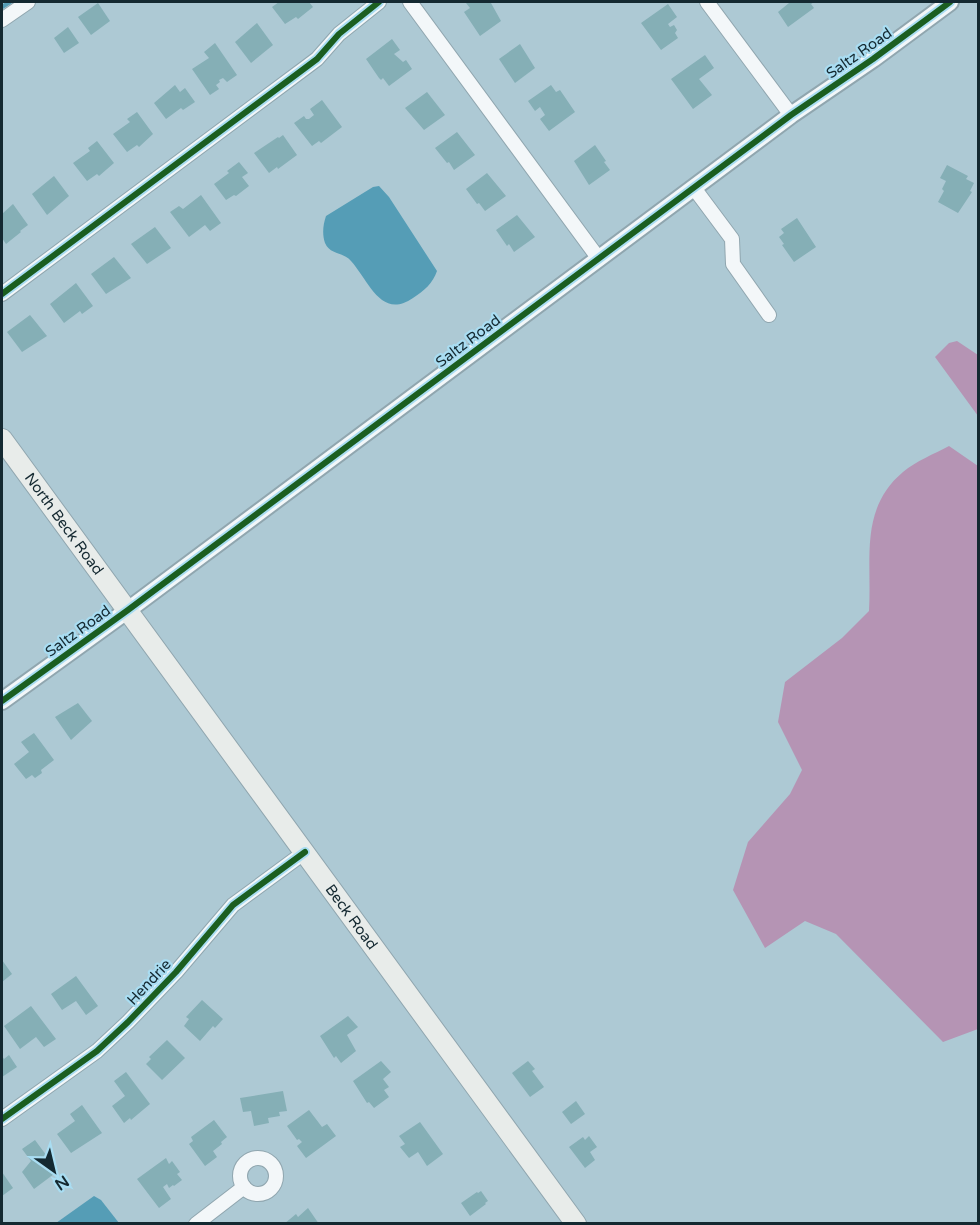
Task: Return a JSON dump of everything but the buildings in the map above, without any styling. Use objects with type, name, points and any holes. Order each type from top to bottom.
[{"type":"main road","name":"North Beck Road","points":[[2,439],[128,610]]},
{"type":"main road","name":"Beck Road","points":[[128,610],[576,1224]]},
{"type":"street","points":[[2,20],[28,2]]},
{"type":"street","points":[[2,294],[317,59],[339,34],[379,2]]},
{"type":"street","points":[[410,2],[599,259]]},
{"type":"street","points":[[707,2],[791,115]]},
{"type":"street","name":"Saltz Road","points":[[2,701],[128,610],[791,115],[873,59],[950,2]]},
{"type":"street","points":[[694,188],[732,239],[733,264],[770,315]]},
{"type":"street","name":"Hendrie","points":[[2,1119],[97,1051],[176,972],[233,905],[305,852]]},
{"type":"street","points":[[196,1224],[244,1187]]},
{"type":"shaded area","points":[[957,341],[978,355],[978,416],[935,357],[949,343]]},
{"type":"shaded area","points":[[949,446],[978,466],[978,1029],[943,1042],[836,934],[805,921],[765,948],[733,890],[748,842],[790,794],[802,770],[778,722],[785,682],[842,638],[869,611],[869,554],[874,519],[880,502],[889,486],[903,472]]},
{"type":"water","points":[[379,186],[389,197],[437,271],[424,290],[402,304],[384,301],[370,287],[351,261],[330,250],[324,240],[323,230],[326,216],[373,187]]},
{"type":"water","points":[[94,1196],[101,1200],[119,1223],[56,1223]]},
{"type":"waterway","points":[[2,7],[10,2]]},
{"type":"cycle path","points":[[2,294],[317,59],[339,34],[379,2]]},
{"type":"cycle path","points":[[2,701],[128,610],[791,115],[873,59],[950,2]]},
{"type":"cycle path","points":[[2,1119],[97,1051],[176,972],[233,905],[305,852]]}]
